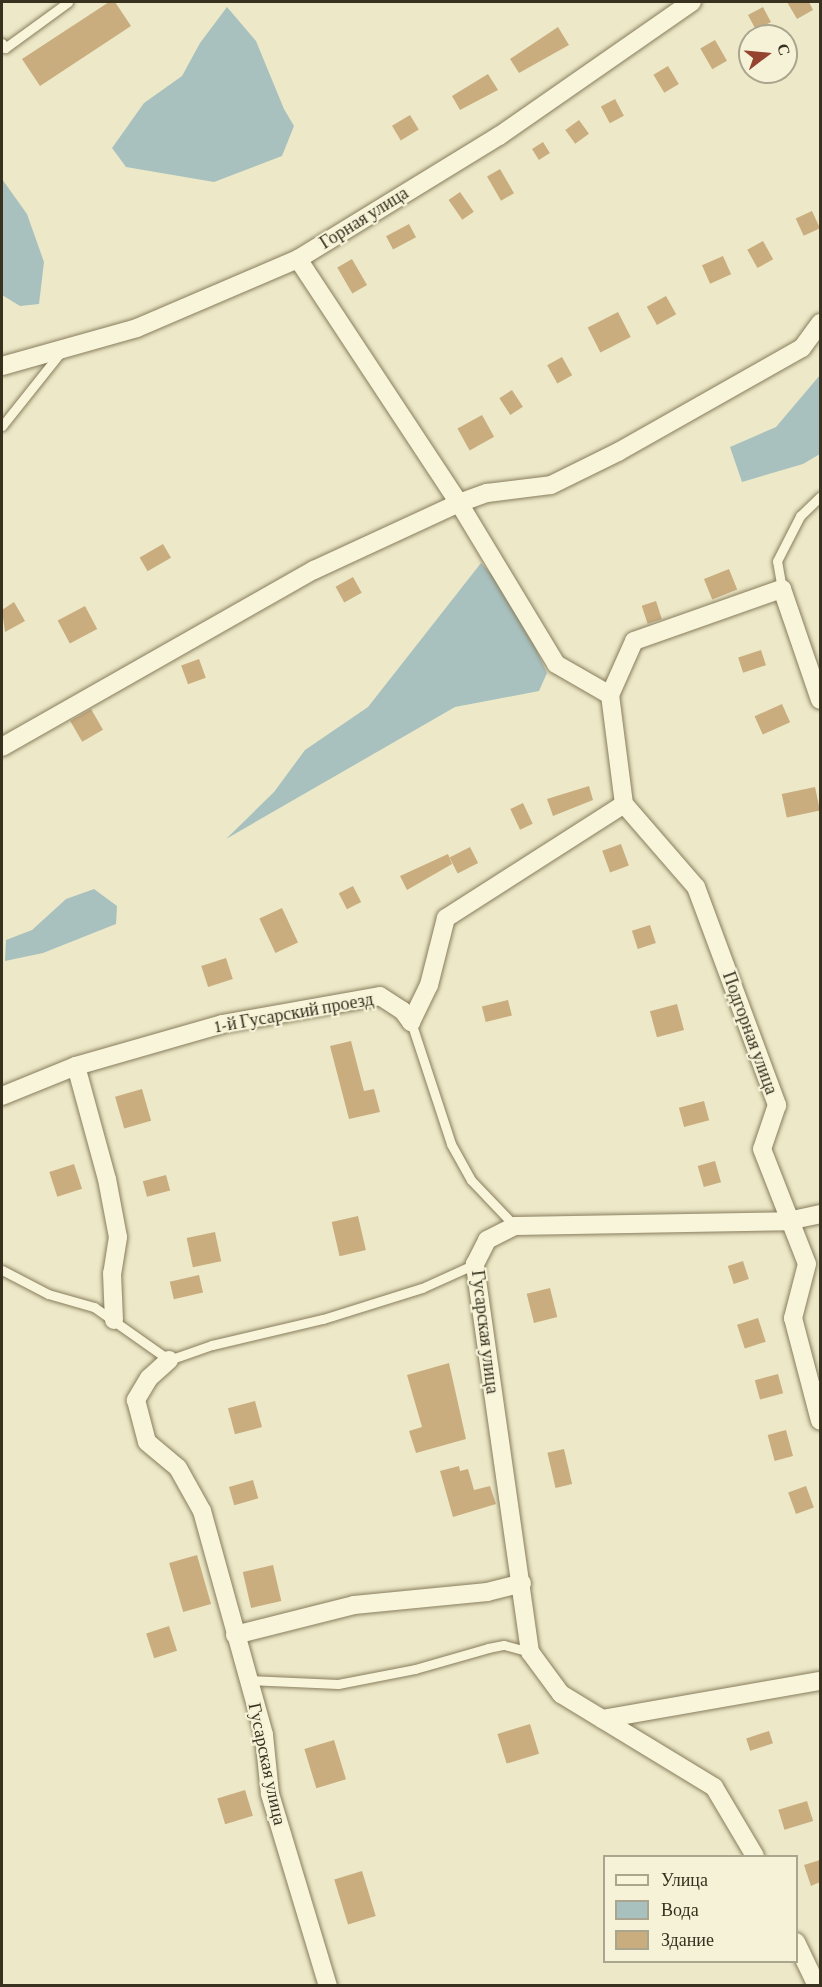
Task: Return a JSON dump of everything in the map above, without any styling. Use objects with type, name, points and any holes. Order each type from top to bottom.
[{"type":"street","name":"Горная улица","points":[[2,366],[137,328],[298,260],[499,136],[683,4]]},
{"type":"street","points":[[298,260],[459,503],[556,664],[610,695]]},
{"type":"street","points":[[2,747],[314,570],[459,503],[487,493],[551,485],[618,452],[802,348],[820,323]]},
{"type":"street","points":[[411,1022],[429,985],[446,918],[624,804],[610,695],[634,640],[782,589],[820,700]]},
{"type":"street","name":"Подгорная улица","points":[[624,804],[696,887],[777,1105],[762,1149],[788,1221],[807,1264],[793,1318],[820,1421]]},
{"type":"street","name":"1-й Гусарский проезд","points":[[2,1096],[76,1066],[222,1024],[380,996],[403,1011],[411,1022]]},
{"type":"street","points":[[76,1066],[107,1179],[118,1237],[112,1273],[114,1320]]},
{"type":"street","points":[[515,1226],[788,1221],[820,1214]]},
{"type":"street","name":"Гусарская улица","points":[[515,1226],[487,1240],[474,1264],[522,1583],[530,1653]]},
{"type":"street","name":"Гусарская улица","points":[[169,1360],[149,1378],[136,1400],[147,1442],[178,1468],[202,1511],[264,1735],[270,1794],[328,1986]]},
{"type":"street","points":[[235,1635],[354,1605],[487,1592],[522,1583]]},
{"type":"street","points":[[530,1653],[561,1694],[714,1787],[754,1855]]},
{"type":"street","points":[[602,1719],[820,1681]]},
{"type":"street","points":[[798,1946],[817,1986]]},
{"type":"lane","points":[[2,43],[5,48],[68,2]]},
{"type":"lane","points":[[2,426],[63,348]]},
{"type":"lane","points":[[782,589],[777,561],[800,516],[820,497]]},
{"type":"lane","points":[[411,1022],[451,1144],[471,1180],[515,1226]]},
{"type":"lane","points":[[2,1270],[48,1294],[94,1307],[114,1320],[144,1346],[169,1360],[212,1345],[323,1319],[422,1288],[474,1264]]},
{"type":"lane","points":[[248,1680],[338,1684],[415,1669],[504,1645],[530,1653]]},
{"type":"water","points":[[227,7],[256,41],[284,109],[294,126],[282,156],[214,182],[126,167],[112,148],[144,103],[182,76],[200,43]]},
{"type":"water","points":[[2,179],[27,214],[44,262],[39,304],[20,306],[2,295]]},
{"type":"water","points":[[820,375],[820,454],[803,464],[742,482],[730,447],[776,427]]},
{"type":"water","points":[[481,563],[513,598],[547,673],[539,691],[455,707],[226,839],[274,792],[305,750],[368,707]]},
{"type":"water","points":[[94,889],[117,906],[116,924],[43,953],[5,961],[6,940],[32,930],[66,899]]},
{"type":"building","points":[[109,2],[115,2],[131,26],[40,86],[22,59]]},
{"type":"building","points":[[787,2],[809,2],[813,10],[797,19]]},
{"type":"building","points":[[763,7],[771,22],[753,24],[748,15]]},
{"type":"building","points":[[558,27],[569,45],[519,73],[510,59]]},
{"type":"building","points":[[715,40],[727,61],[712,69],[700,48]]},
{"type":"building","points":[[668,66],[679,84],[664,93],[653,75]]},
{"type":"building","points":[[488,74],[498,90],[460,110],[452,96]]},
{"type":"building","points":[[615,99],[624,116],[610,123],[601,107]]},
{"type":"building","points":[[410,115],[419,130],[401,140],[392,126]]},
{"type":"building","points":[[579,120],[589,134],[575,144],[565,130]]},
{"type":"building","points":[[543,142],[550,153],[539,160],[532,149]]},
{"type":"building","points":[[500,169],[514,193],[501,201],[487,176]]},
{"type":"building","points":[[460,192],[474,212],[462,220],[449,200]]},
{"type":"building","points":[[812,211],[820,228],[804,236],[796,219]]},
{"type":"building","points":[[409,224],[416,237],[393,249],[386,236]]},
{"type":"building","points":[[763,241],[773,259],[757,268],[747,250]]},
{"type":"building","points":[[723,256],[731,274],[710,284],[702,265]]},
{"type":"building","points":[[352,259],[367,285],[352,293],[337,268]]},
{"type":"building","points":[[666,296],[676,314],[657,325],[647,307]]},
{"type":"building","points":[[618,312],[631,337],[600,352],[588,327]]},
{"type":"building","points":[[562,357],[572,375],[557,384],[547,365]]},
{"type":"building","points":[[512,390],[523,407],[510,415],[499,398]]},
{"type":"building","points":[[482,415],[494,437],[470,450],[458,429]]},
{"type":"building","points":[[163,544],[171,558],[148,571],[140,558]]},
{"type":"building","points":[[729,569],[737,589],[712,600],[704,579]]},
{"type":"building","points":[[353,577],[362,593],[344,602],[336,587]]},
{"type":"building","points":[[656,601],[662,619],[648,624],[642,606]]},
{"type":"building","points":[[14,602],[25,621],[5,632],[2,610]]},
{"type":"building","points":[[85,606],[97,629],[70,644],[58,621]]},
{"type":"building","points":[[761,650],[766,665],[743,673],[738,657]]},
{"type":"building","points":[[199,659],[206,678],[188,684],[181,665]]},
{"type":"building","points":[[782,704],[790,722],[763,734],[755,716]]},
{"type":"building","points":[[91,709],[103,730],[82,742],[70,721]]},
{"type":"building","points":[[589,786],[593,800],[553,816],[547,799]]},
{"type":"building","points":[[815,787],[820,810],[787,818],[782,794]]},
{"type":"building","points":[[523,803],[533,824],[520,830],[510,809]]},
{"type":"building","points":[[621,844],[629,866],[610,872],[602,851]]},
{"type":"building","points":[[470,847],[478,863],[458,873],[450,857]]},
{"type":"building","points":[[448,854],[452,864],[407,890],[400,876]]},
{"type":"building","points":[[353,886],[361,902],[347,909],[339,893]]},
{"type":"building","points":[[282,908],[298,942],[275,953],[259,919]]},
{"type":"building","points":[[650,925],[656,943],[638,949],[632,931]]},
{"type":"building","points":[[226,958],[233,979],[208,987],[201,966]]},
{"type":"building","points":[[508,1000],[512,1016],[486,1022],[482,1007]]},
{"type":"building","points":[[677,1004],[684,1030],[657,1037],[650,1011]]},
{"type":"building","points":[[351,1041],[364,1091],[374,1089],[380,1112],[349,1119],[330,1046]]},
{"type":"building","points":[[142,1089],[151,1121],[124,1128],[115,1097]]},
{"type":"building","points":[[704,1101],[709,1120],[684,1127],[679,1108]]},
{"type":"building","points":[[715,1161],[721,1182],[704,1187],[698,1166]]},
{"type":"building","points":[[74,1164],[82,1189],[57,1197],[49,1172]]},
{"type":"building","points":[[166,1175],[170,1190],[147,1197],[143,1181]]},
{"type":"building","points":[[358,1216],[366,1250],[340,1256],[332,1222]]},
{"type":"building","points":[[215,1232],[221,1261],[193,1267],[187,1238]]},
{"type":"building","points":[[743,1261],[749,1279],[734,1284],[728,1266]]},
{"type":"building","points":[[199,1275],[203,1293],[174,1299],[170,1282]]},
{"type":"building","points":[[550,1288],[557,1317],[534,1323],[527,1294]]},
{"type":"building","points":[[758,1318],[766,1342],[745,1349],[737,1325]]},
{"type":"building","points":[[449,1363],[466,1439],[416,1453],[409,1431],[422,1427],[407,1375]]},
{"type":"building","points":[[778,1374],[783,1393],[760,1400],[755,1380]]},
{"type":"building","points":[[255,1401],[262,1427],[235,1434],[228,1408]]},
{"type":"building","points":[[786,1430],[793,1456],[775,1461],[768,1435]]},
{"type":"building","points":[[564,1449],[572,1484],[556,1488],[547,1453]]},
{"type":"building","points":[[459,1466],[460,1471],[468,1469],[474,1490],[490,1486],[496,1504],[453,1517],[440,1471]]},
{"type":"building","points":[[253,1480],[258,1498],[234,1505],[229,1487]]},
{"type":"building","points":[[806,1486],[814,1508],[796,1514],[788,1492]]},
{"type":"building","points":[[197,1555],[211,1604],[183,1612],[169,1563]]},
{"type":"building","points":[[273,1565],[281,1601],[251,1608],[243,1572]]},
{"type":"building","points":[[169,1626],[177,1651],[154,1658],[146,1633]]},
{"type":"building","points":[[530,1724],[539,1754],[507,1764],[497,1734]]},
{"type":"building","points":[[769,1731],[773,1743],[750,1751],[746,1738]]},
{"type":"building","points":[[334,1740],[346,1779],[316,1788],[304,1749]]},
{"type":"building","points":[[245,1790],[253,1816],[225,1824],[217,1798]]},
{"type":"building","points":[[807,1801],[813,1821],[784,1830],[778,1810]]},
{"type":"building","points":[[820,1860],[820,1882],[811,1886],[804,1865]]},
{"type":"building","points":[[362,1871],[376,1916],[348,1924],[334,1879]]}]
